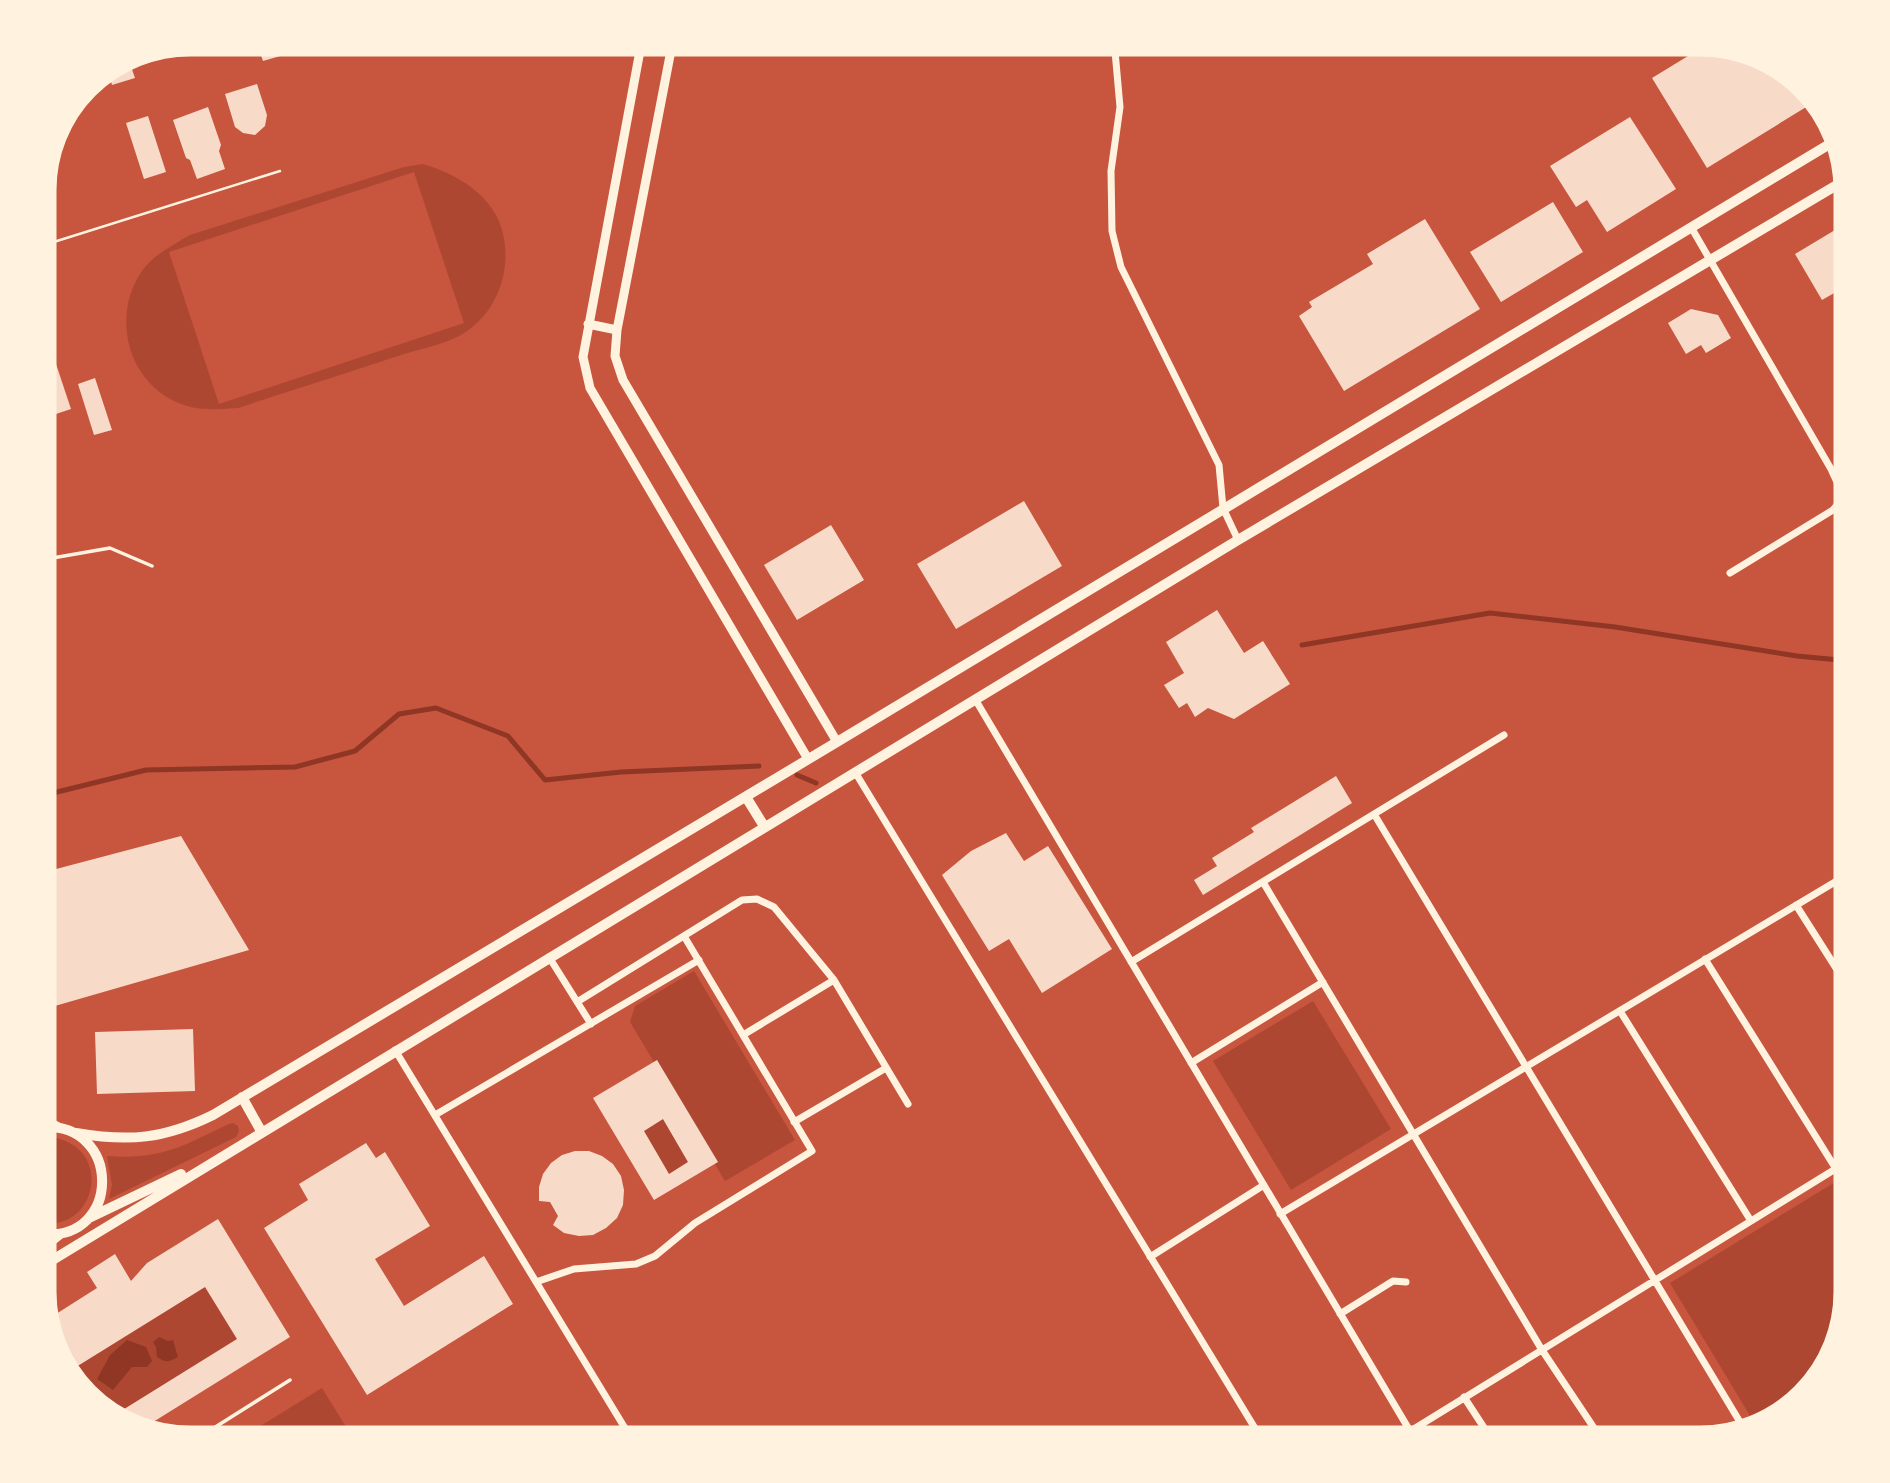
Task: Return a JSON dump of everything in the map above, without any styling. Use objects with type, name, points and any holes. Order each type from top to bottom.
[{"type":"main road","points":[[53,1127],[107,1139],[140,1139],[188,1127],[746,797],[1829,144]]},
{"type":"main road","points":[[53,1260],[1238,540],[1837,184]]},
{"type":"main road","points":[[746,797],[764,827]]},
{"type":"main road","points":[[242,1097],[261,1131]]},
{"type":"main road","points":[[76,1133],[98,1157],[103,1173],[103,1189],[98,1205],[89,1218]]},
{"type":"main road","points":[[53,1240],[89,1218],[234,1148]]},
{"type":"main road","points":[[53,1234],[60,1234]]},
{"type":"street","points":[[640,52],[583,357],[590,388],[808,759]]},
{"type":"street","points":[[671,52],[617,330],[615,356],[623,380],[837,742]]},
{"type":"street","points":[[1115,52],[1120,107],[1111,171],[1112,231],[1121,267],[1219,465],[1223,508],[1238,540]]},
{"type":"street","points":[[1691,227],[1838,485]]},
{"type":"street","points":[[588,324],[617,330]]},
{"type":"street","points":[[1730,573],[1838,505]]},
{"type":"street","points":[[975,699],[1409,1430]]},
{"type":"street","points":[[1131,962],[1504,735]]},
{"type":"street","points":[[855,772],[1256,1430]]},
{"type":"street","points":[[1374,814],[1741,1424]]},
{"type":"street","points":[[1280,1214],[1838,881]]},
{"type":"street","points":[[1263,882],[1542,1350],[1595,1430]]},
{"type":"street","points":[[577,1002],[742,901],[757,899],[774,907],[834,980],[908,1104]]},
{"type":"street","points":[[1797,905],[1838,971]]},
{"type":"street","points":[[536,1282],[574,1269],[636,1264],[655,1256],[695,1223],[812,1151],[684,936]]},
{"type":"street","points":[[549,957],[591,1024]]},
{"type":"street","points":[[1412,1430],[1836,1169],[1705,959]]},
{"type":"street","points":[[435,1115],[699,960]]},
{"type":"street","points":[[743,1035],[834,980]]},
{"type":"street","points":[[1191,1063],[1323,982]]},
{"type":"street","points":[[1620,1011],[1751,1221]]},
{"type":"street","points":[[395,1050],[626,1430]]},
{"type":"street","points":[[794,1122],[886,1068]]},
{"type":"street","points":[[53,1124],[58,1127]]},
{"type":"street","points":[[1150,1257],[1264,1185]]},
{"type":"street","points":[[1340,1314],[1393,1281],[1406,1282]]},
{"type":"street","points":[[1464,1398],[1485,1430]]},
{"type":"lane","points":[[53,558],[110,548],[152,566]]},
{"type":"lane","points":[[211,1430],[290,1380]]},
{"type":"path","points":[[53,242],[280,171]]},
{"type":"shaded area","points":[[423,164],[449,174],[473,188],[492,208],[499,220],[505,248],[503,277],[492,304],[473,326],[446,342],[238,408],[190,407],[165,396],[149,383],[130,348],[126,329],[132,289],[152,260],[190,235],[404,167]],"holes":[[[414,172],[464,323],[219,404],[169,252]]]},
{"type":"shaded area","points":[[694,971],[795,1140],[725,1181],[630,1022],[635,1006]]},
{"type":"shaded area","points":[[1313,1001],[1391,1129],[1291,1190],[1213,1061]]},
{"type":"shaded area","points":[[663,1119],[688,1162],[669,1174],[644,1131]]},
{"type":"shaded area","points":[[229,1124],[238,1126],[236,1137],[109,1199],[112,1185],[107,1156],[143,1156],[171,1150]]},
{"type":"shaded area","points":[[53,1138],[68,1142],[83,1154],[90,1170],[91,1186],[86,1202],[75,1215],[60,1222],[53,1222]]},
{"type":"shaded area","points":[[1838,1180],[1838,1293],[1833,1328],[1819,1362],[1809,1377],[1776,1407],[1752,1420],[1670,1283]]},
{"type":"shaded area","points":[[205,1287],[237,1339],[121,1411],[115,1403],[112,1405],[99,1396],[76,1367]]},
{"type":"shaded area","points":[[159,1337],[173,1340],[178,1357],[168,1361],[157,1357],[153,1342]]},
{"type":"shaded area","points":[[127,1340],[146,1347],[152,1361],[147,1367],[132,1367],[113,1390],[97,1379],[110,1355]]},
{"type":"shaded area","points":[[322,1388],[348,1430],[254,1430]]},
{"type":"building","points":[[260,52],[294,52],[263,61]]},
{"type":"building","points":[[1695,52],[1727,55],[1769,71],[1791,87],[1809,106],[1707,168],[1652,78]]},
{"type":"building","points":[[131,66],[135,78],[112,85],[110,79]]},
{"type":"building","points":[[257,84],[267,115],[265,126],[255,135],[243,133],[235,127],[225,94]]},
{"type":"building","points":[[208,107],[221,145],[219,151],[225,169],[197,179],[190,160],[186,158],[173,120]]},
{"type":"building","points":[[148,116],[166,172],[144,179],[126,123]]},
{"type":"building","points":[[1630,117],[1676,189],[1607,232],[1587,200],[1576,207],[1550,166]]},
{"type":"building","points":[[1553,202],[1583,252],[1501,302],[1470,252]]},
{"type":"building","points":[[1425,219],[1480,309],[1344,391],[1299,316],[1312,307],[1309,302],[1373,264],[1367,254]]},
{"type":"building","points":[[1838,228],[1838,291],[1822,300],[1795,254]]},
{"type":"building","points":[[1691,309],[1718,315],[1731,338],[1706,353],[1701,345],[1686,354],[1668,323]]},
{"type":"building","points":[[53,355],[71,409],[53,415]]},
{"type":"building","points":[[95,378],[112,430],[94,435],[78,384]]},
{"type":"building","points":[[1024,501],[1062,566],[956,629],[917,564]]},
{"type":"building","points":[[831,525],[864,580],[797,620],[764,565]]},
{"type":"building","points":[[1217,610],[1244,653],[1263,641],[1290,684],[1234,719],[1208,708],[1195,717],[1187,703],[1179,708],[1164,685],[1184,673],[1166,642]]},
{"type":"building","points":[[1336,776],[1352,803],[1203,895],[1194,880],[1217,866],[1212,858],[1254,832],[1251,828]]},
{"type":"building","points":[[1006,833],[1024,861],[1048,846],[1112,949],[1042,993],[1009,939],[989,951],[942,875],[971,851]]},
{"type":"building","points":[[181,836],[249,950],[53,1007],[53,870]]},
{"type":"building","points":[[193,1029],[195,1091],[97,1094],[95,1032]]},
{"type":"building","points":[[657,1060],[718,1162],[654,1200],[593,1098]],"holes":[[[663,1119],[688,1162],[669,1174],[644,1131]]]},
{"type":"building","points":[[366,1143],[376,1158],[385,1152],[430,1226],[375,1259],[404,1306],[484,1256],[513,1304],[367,1395],[264,1228],[308,1200],[299,1184]]},
{"type":"building","points":[[589,1151],[613,1164],[621,1176],[624,1190],[623,1205],[617,1218],[593,1235],[564,1233],[553,1225],[558,1216],[550,1202],[539,1201],[543,1174],[551,1163],[562,1155]]},
{"type":"building","points":[[218,1219],[290,1337],[150,1424],[146,1423],[121,1412],[112,1405],[115,1403],[121,1411],[237,1339],[205,1287],[76,1367],[85,1382],[67,1354],[55,1315],[97,1288],[87,1272],[115,1254],[131,1281],[147,1263]]},
{"type":"waterway","points":[[1302,645],[1490,613],[1615,627],[1797,656],[1838,660]]},
{"type":"waterway","points":[[53,793],[146,770],[295,767],[355,751],[399,714],[436,708],[508,736],[545,780],[621,772],[759,766]]},
{"type":"waterway","points":[[797,775],[816,783]]}]
